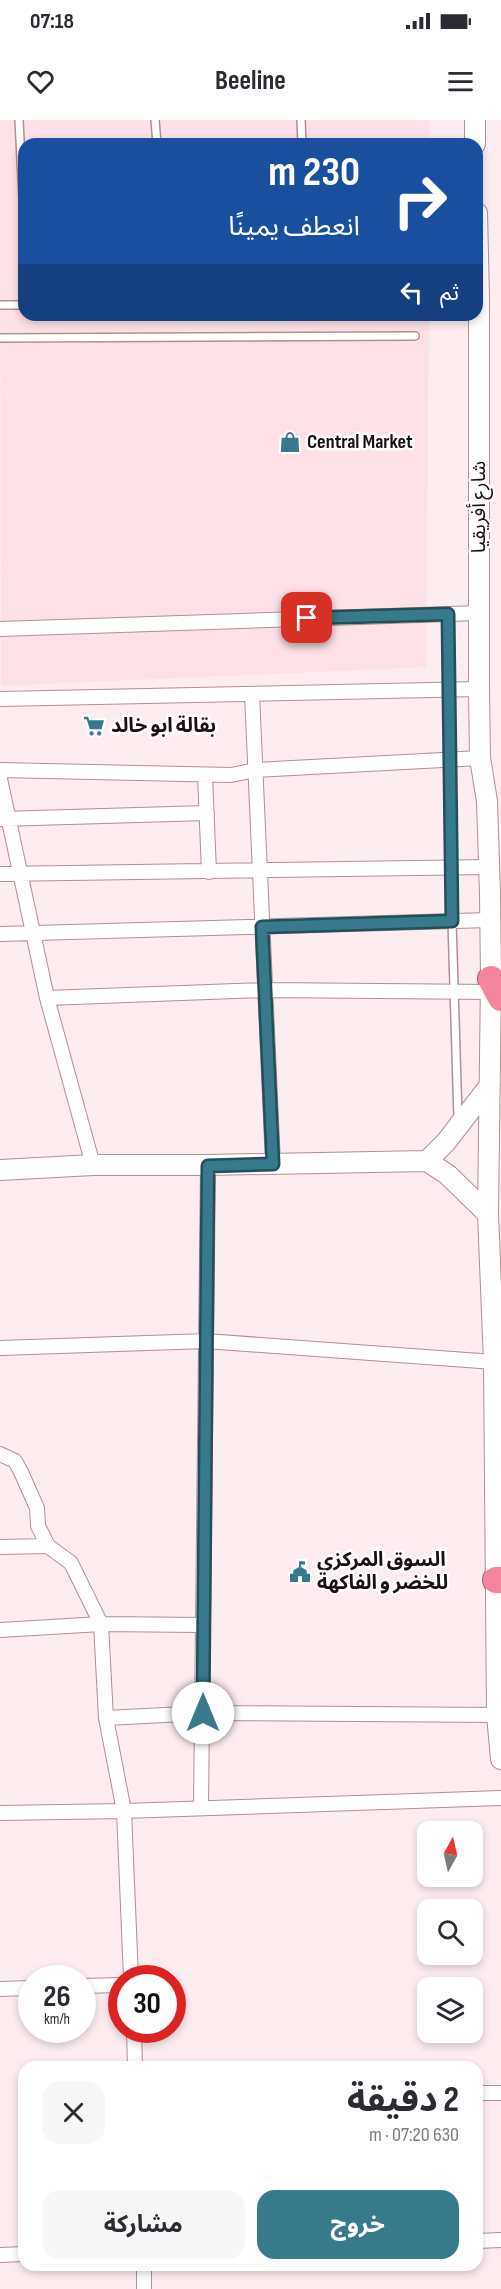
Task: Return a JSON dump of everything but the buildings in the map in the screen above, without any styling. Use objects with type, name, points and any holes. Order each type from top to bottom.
[{"type":"street","points":[[475,120],[475,138]]},
{"type":"street","name":"شارع أفريقيا","points":[[478,321],[480,758],[487,801],[494,990],[490,1085],[489,1214],[499,1580],[497,1715],[501,1759]]},
{"type":"street","points":[[0,629],[479,612]]},
{"type":"street","points":[[0,699],[479,689]]},
{"type":"street","points":[[252,694],[273,1164]]},
{"type":"street","points":[[0,770],[231,775],[255,770],[480,758]]},
{"type":"street","points":[[205,775],[209,872]]},
{"type":"street","points":[[0,779],[4,819],[20,874],[47,998],[93,1165]]},
{"type":"street","points":[[4,819],[207,813]]},
{"type":"street","points":[[0,874],[489,867]]},
{"type":"street","points":[[0,934],[490,920]]},
{"type":"street","points":[[47,998],[266,990],[455,992],[494,990]]},
{"type":"street","points":[[427,1161],[490,1085]]},
{"type":"street","points":[[0,1170],[93,1165],[208,1166],[427,1161],[448,1175],[489,1214]]},
{"type":"street","points":[[201,1807],[208,1166]]},
{"type":"street","points":[[0,1348],[206,1341],[494,1362]]},
{"type":"street","points":[[0,1454],[15,1461],[30,1487],[38,1508],[38,1526],[48,1546],[71,1563],[101,1624],[106,1718],[124,1811],[131,1965]]},
{"type":"street","points":[[0,1547],[48,1546]]},
{"type":"street","points":[[0,1630],[101,1624],[203,1625]]},
{"type":"street","points":[[106,1718],[203,1713],[497,1715]]},
{"type":"street","points":[[0,1813],[501,1798]]},
{"type":"street","points":[[0,1989],[18,1988]]},
{"type":"street","points":[[134,2043],[135,2061]]},
{"type":"street","points":[[483,2093],[501,2093]]},
{"type":"street","points":[[483,2241],[501,2240]]},
{"type":"street","points":[[0,2255],[18,2254]]},
{"type":"street","points":[[144,2271],[144,2289]]},
{"type":"lane","points":[[20,120],[21,138]]},
{"type":"lane","points":[[155,120],[156,138]]},
{"type":"lane","points":[[301,120],[302,138]]},
{"type":"lane","points":[[0,306],[18,305]]},
{"type":"lane","points":[[0,338],[415,336]]},
{"type":"lane","points":[[448,614],[452,921],[458,1126]]},
{"type":"shaded area","points":[[0,120],[430,120],[430,138],[18,138],[18,321],[429,321],[426,667],[1,686]]},
{"type":"place","name":"Central Market","points":[[290,442]]},
{"type":"place","name":"بقالة ابو خالد","points":[[94,726]]},
{"type":"place","name":"السوق المركزي للخضر و الفاكهة","points":[[300,1572]]},
{"type":"route","points":[[203,1713],[208,1166],[273,1164],[262,927],[452,921],[448,614],[307,618]]}]
